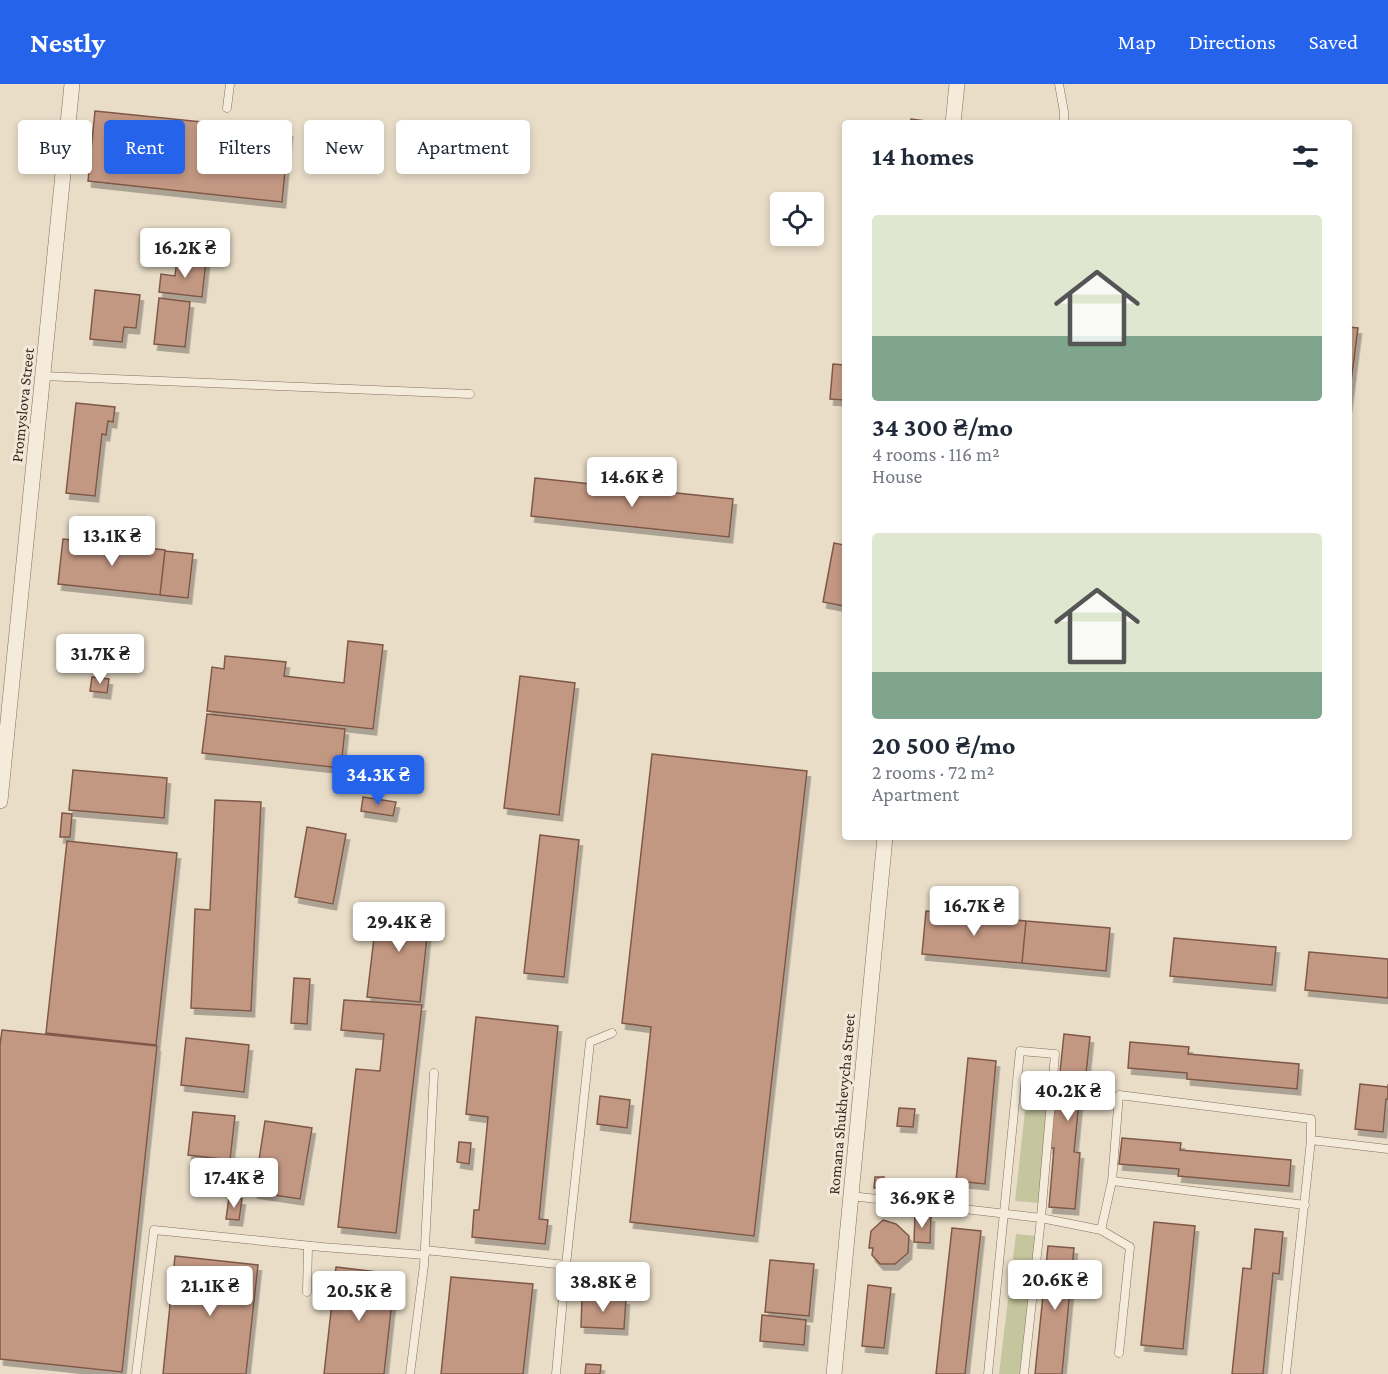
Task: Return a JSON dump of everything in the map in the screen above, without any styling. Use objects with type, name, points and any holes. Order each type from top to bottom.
[{"type":"street","name":"Promyslova Street","points":[[0,801],[2,751],[72,84]]},
{"type":"street","points":[[953,120],[957,84]]},
{"type":"street","name":"Romana Shukhevycha Street","points":[[834,1374],[885,840]]},
{"type":"lane","points":[[227,108],[230,84]]},
{"type":"lane","points":[[1059,84],[1064,120]]},
{"type":"lane","points":[[43,376],[470,394]]},
{"type":"lane","points":[[556,1374],[590,1042],[612,1033]]},
{"type":"lane","points":[[988,1374],[1020,1051],[1055,1054],[1041,1218],[1024,1374]]},
{"type":"lane","points":[[410,1374],[425,1252],[434,1073]]},
{"type":"lane","points":[[1101,1230],[1112,1181],[1119,1095],[1311,1119],[1305,1205],[1286,1374]]},
{"type":"lane","points":[[1311,1140],[1388,1149]]},
{"type":"lane","points":[[1112,1181],[1305,1205]]},
{"type":"lane","points":[[850,1196],[1041,1218],[1101,1230],[1130,1247],[1119,1353]]},
{"type":"lane","points":[[135,1374],[154,1230],[308,1246],[425,1252],[566,1264]]},
{"type":"lane","points":[[307,1292],[308,1246]]},
{"type":"green space","points":[[1027,1093],[1050,1096],[1038,1203],[1015,1201]]},
{"type":"green space","points":[[1016,1234],[1036,1236],[1022,1374],[999,1374]]},
{"type":"building","points":[[95,111],[182,120],[104,120],[104,174],[185,174],[185,120],[197,122],[197,174],[285,174],[282,202],[88,181],[89,174],[92,174]]},
{"type":"building","points":[[177,258],[206,261],[202,297],[159,292],[161,274],[175,276]]},
{"type":"building","points":[[95,290],[140,295],[136,328],[124,327],[122,342],[90,339]]},
{"type":"building","points":[[159,298],[190,302],[185,347],[154,344]]},
{"type":"building","points":[[1352,327],[1358,328],[1352,375]]},
{"type":"building","points":[[833,364],[842,365],[842,400],[830,399]]},
{"type":"building","points":[[76,403],[115,407],[113,422],[108,421],[106,435],[102,434],[95,496],[66,493]]},
{"type":"building","points":[[535,478],[733,499],[729,537],[531,516]]},
{"type":"building","points":[[63,539],[165,550],[160,595],[58,584]]},
{"type":"building","points":[[834,543],[842,545],[842,606],[823,602]]},
{"type":"building","points":[[165,551],[193,554],[188,598],[160,595]]},
{"type":"building","points":[[348,641],[383,645],[373,729],[207,711],[212,667],[224,669],[225,656],[286,662],[284,676],[344,683]]},
{"type":"building","points":[[520,676],[575,683],[559,815],[504,808]]},
{"type":"building","points":[[92,677],[109,679],[107,693],[90,691]]},
{"type":"building","points":[[207,714],[345,729],[341,768],[202,753]]},
{"type":"building","points":[[652,754],[807,771],[754,1236],[630,1222],[651,1027],[622,1023]]},
{"type":"building","points":[[73,770],[167,778],[164,818],[69,810]]},
{"type":"building","points":[[363,797],[396,802],[393,816],[361,811]]},
{"type":"building","points":[[215,800],[261,802],[251,1011],[191,1008],[195,909],[210,910]]},
{"type":"building","points":[[62,813],[72,814],[70,837],[60,837]]},
{"type":"building","points":[[307,827],[346,834],[333,904],[295,897]]},
{"type":"building","points":[[540,835],[579,840],[564,977],[524,973]]},
{"type":"building","points":[[67,841],[177,853],[156,1045],[46,1033]]},
{"type":"building","points":[[378,904],[430,909],[420,1002],[367,997]]},
{"type":"building","points":[[926,911],[1026,921],[1022,963],[922,954]]},
{"type":"building","points":[[1026,921],[1110,928],[1106,971],[1022,963]]},
{"type":"building","points":[[1174,938],[1276,947],[1272,985],[1170,976]]},
{"type":"building","points":[[1309,952],[1388,959],[1388,998],[1305,990]]},
{"type":"building","points":[[294,978],[310,979],[307,1024],[291,1023]]},
{"type":"building","points":[[344,1000],[422,1005],[396,1233],[338,1227],[356,1069],[380,1071],[384,1034],[341,1030]]},
{"type":"building","points":[[476,1017],[558,1026],[539,1219],[548,1220],[545,1244],[472,1237],[474,1210],[479,1210],[488,1117],[466,1114]]},
{"type":"building","points":[[2,1030],[157,1046],[122,1372],[0,1359],[0,1045]]},
{"type":"building","points":[[1064,1034],[1090,1037],[1084,1092],[1080,1092],[1074,1152],[1080,1153],[1075,1209],[1049,1207],[1054,1148],[1049,1148],[1054,1091],[1058,1091]]},
{"type":"building","points":[[186,1038],[249,1045],[244,1092],[181,1085]]},
{"type":"building","points":[[1130,1042],[1189,1047],[1188,1054],[1299,1064],[1297,1089],[1187,1079],[1187,1073],[1128,1068]]},
{"type":"building","points":[[968,1058],[996,1061],[985,1184],[956,1181]]},
{"type":"building","points":[[1360,1084],[1388,1087],[1383,1132],[1355,1129]]},
{"type":"building","points":[[600,1096],[630,1100],[627,1128],[597,1124]]},
{"type":"building","points":[[899,1108],[915,1109],[913,1127],[897,1126]]},
{"type":"building","points":[[193,1112],[235,1116],[230,1160],[188,1155]]},
{"type":"building","points":[[265,1121],[312,1128],[300,1199],[254,1192]]},
{"type":"building","points":[[1122,1138],[1181,1143],[1180,1150],[1291,1160],[1289,1186],[1178,1176],[1179,1169],[1119,1164]]},
{"type":"building","points":[[459,1142],[471,1143],[469,1164],[457,1162]]},
{"type":"building","points":[[875,1177],[884,1177],[883,1188],[874,1188]]},
{"type":"building","points":[[229,1198],[242,1199],[239,1220],[226,1219]]},
{"type":"building","points":[[915,1215],[931,1216],[930,1243],[914,1242]]},
{"type":"building","points":[[883,1220],[896,1224],[909,1236],[908,1253],[895,1264],[880,1264],[872,1255],[873,1248],[869,1248],[871,1231]]},
{"type":"building","points":[[1154,1222],[1195,1226],[1183,1349],[1141,1345]]},
{"type":"building","points":[[952,1228],[981,1231],[965,1374],[936,1374]]},
{"type":"building","points":[[1255,1229],[1283,1232],[1279,1274],[1273,1273],[1263,1374],[1232,1374],[1243,1268],[1251,1269]]},
{"type":"building","points":[[1048,1246],[1074,1248],[1062,1374],[1035,1374]]},
{"type":"building","points":[[175,1256],[258,1265],[246,1374],[163,1374]]},
{"type":"building","points":[[770,1260],[814,1264],[809,1316],[765,1312]]},
{"type":"building","points":[[336,1267],[395,1274],[384,1374],[324,1374]]},
{"type":"building","points":[[451,1277],[533,1284],[523,1374],[441,1374]]},
{"type":"building","points":[[868,1285],[891,1288],[884,1348],[862,1346]]},
{"type":"building","points":[[582,1297],[626,1299],[624,1329],[581,1327]]},
{"type":"building","points":[[762,1315],[806,1320],[804,1345],[760,1341]]},
{"type":"building","points":[[586,1364],[601,1365],[600,1374],[585,1374]]}]
